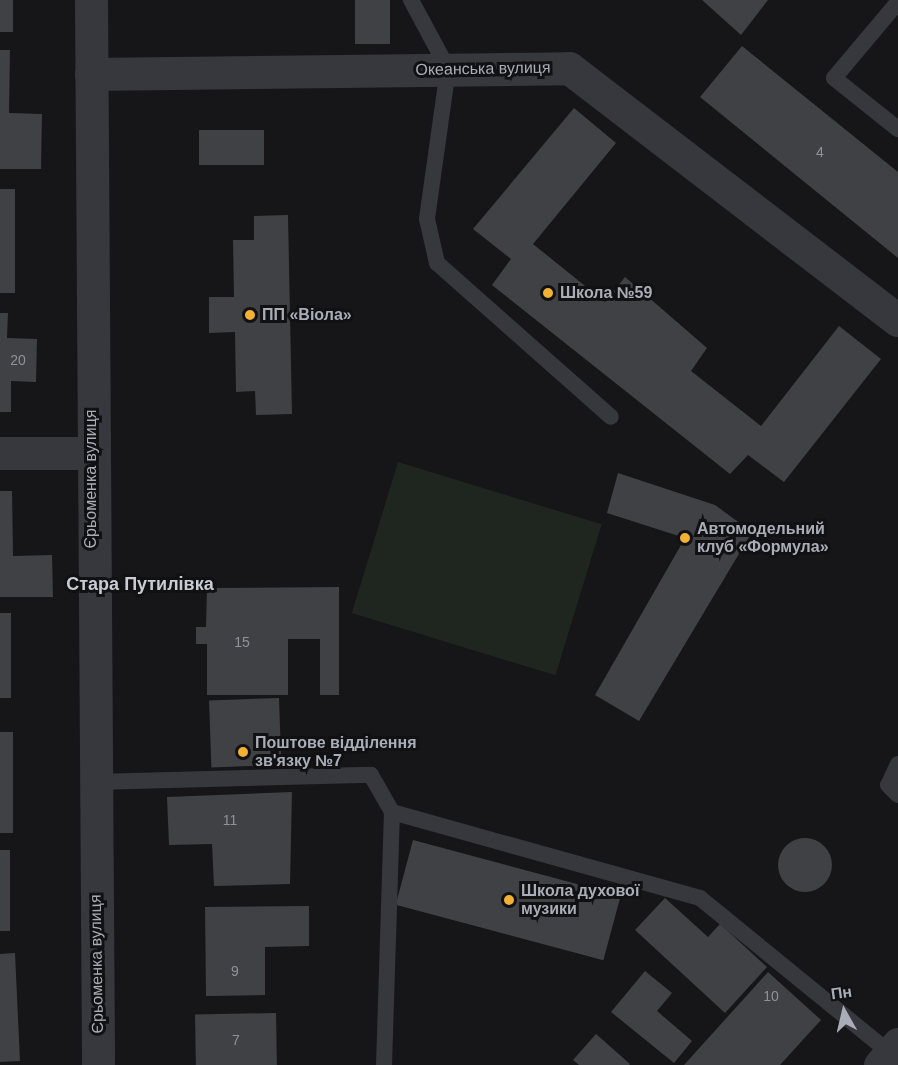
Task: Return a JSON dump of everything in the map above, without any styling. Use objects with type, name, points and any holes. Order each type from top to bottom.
[{"type":"street","name":"Єрьоменка вулиця","points":[[92,0],[91,453],[98,1065]]},
{"type":"street","name":"Океанська вулиця","points":[[91,74],[569,68],[898,320]]},
{"type":"street","points":[[0,453],[91,453]]},
{"type":"lane","points":[[411,0],[448,69],[427,219],[437,263],[611,417]]},
{"type":"lane","points":[[898,2],[834,78],[898,129]]},
{"type":"lane","points":[[898,764],[888,785],[898,795]]},
{"type":"lane","points":[[94,782],[371,775],[392,812],[384,1065]]},
{"type":"lane","points":[[392,812],[699,898],[892,1055]]},
{"type":"shaded area","points":[[398,462],[602,524],[555,675],[352,613]]},
{"type":"building","points":[[0,0],[13,0],[13,32],[0,32]]},
{"type":"building","points":[[355,0],[390,0],[390,44],[355,44]]},
{"type":"building","points":[[702,0],[768,0],[741,35]]},
{"type":"building","points":[[742,46],[898,172],[898,258],[700,97]]},
{"type":"building","points":[[0,50],[10,50],[9,113],[42,114],[41,169],[0,169]]},
{"type":"building","name":"Школа №59","points":[[574,108],[616,143],[533,244],[605,302],[625,277],[707,348],[691,371],[761,426],[839,326],[881,359],[784,482],[748,455],[730,474],[492,285],[511,259],[473,229]]},
{"type":"building","points":[[199,130],[264,130],[264,165],[199,165]]},
{"type":"building","points":[[0,189],[15,189],[15,293],[0,293]]},
{"type":"building","name":"ПП «Віола»","points":[[288,215],[292,414],[256,415],[255,391],[236,392],[235,332],[209,333],[209,297],[234,297],[233,240],[254,240],[254,216]]},
{"type":"building","points":[[0,313],[8,313],[7,338],[37,339],[36,382],[11,381],[11,412],[0,412]]},
{"type":"building","points":[[618,473],[715,505],[752,532],[639,721],[595,695],[685,538],[607,513]]},
{"type":"building","points":[[0,491],[12,491],[13,556],[52,555],[53,597],[0,597]]},
{"type":"building","points":[[339,587],[339,695],[320,695],[320,639],[288,639],[288,695],[207,695],[207,644],[196,644],[196,627],[206,627],[207,588]]},
{"type":"building","points":[[0,613],[11,613],[11,698],[0,698]]},
{"type":"building","points":[[279,698],[281,765],[211,767],[209,700]]},
{"type":"building","points":[[0,732],[13,732],[13,833],[0,833]]},
{"type":"building","points":[[292,792],[290,884],[214,886],[212,844],[169,845],[167,797]]},
{"type":"building","points":[[800,838],[810,838],[820,842],[828,850],[832,865],[828,880],[820,888],[810,892],[800,892],[790,888],[782,880],[778,870],[778,860],[782,850],[790,842]]},
{"type":"building","name":"Школа духової музики","points":[[413,840],[621,896],[603,960],[396,905]]},
{"type":"building","points":[[0,850],[10,850],[10,931],[0,931]]},
{"type":"building","points":[[665,898],[708,937],[720,924],[767,967],[725,1013],[635,930]]},
{"type":"building","points":[[309,906],[309,946],[265,947],[265,995],[206,996],[205,907]]},
{"type":"building","points":[[15,953],[20,1061],[0,1062],[0,954]]},
{"type":"building","points":[[645,971],[672,993],[657,1011],[692,1041],[674,1063],[611,1012]]},
{"type":"building","points":[[768,972],[821,1020],[780,1065],[684,1065]]},
{"type":"building","points":[[276,1013],[277,1065],[196,1065],[195,1014]]},
{"type":"building","points":[[596,1034],[630,1064],[579,1065],[573,1060]]},
{"type":"place","name":"Школа №59","points":[[548,293]]},
{"type":"place","name":"ПП «Віола»","points":[[250,315]]},
{"type":"place","name":"Автомодельний клуб «Формула»","points":[[685,538]]},
{"type":"place","name":"Поштове відділення зв'язку №7","points":[[243,752]]},
{"type":"place","name":"Школа духової музики","points":[[509,900]]},
{"type":"district","name":"Стара Путилівка","points":[[140,584]]}]
